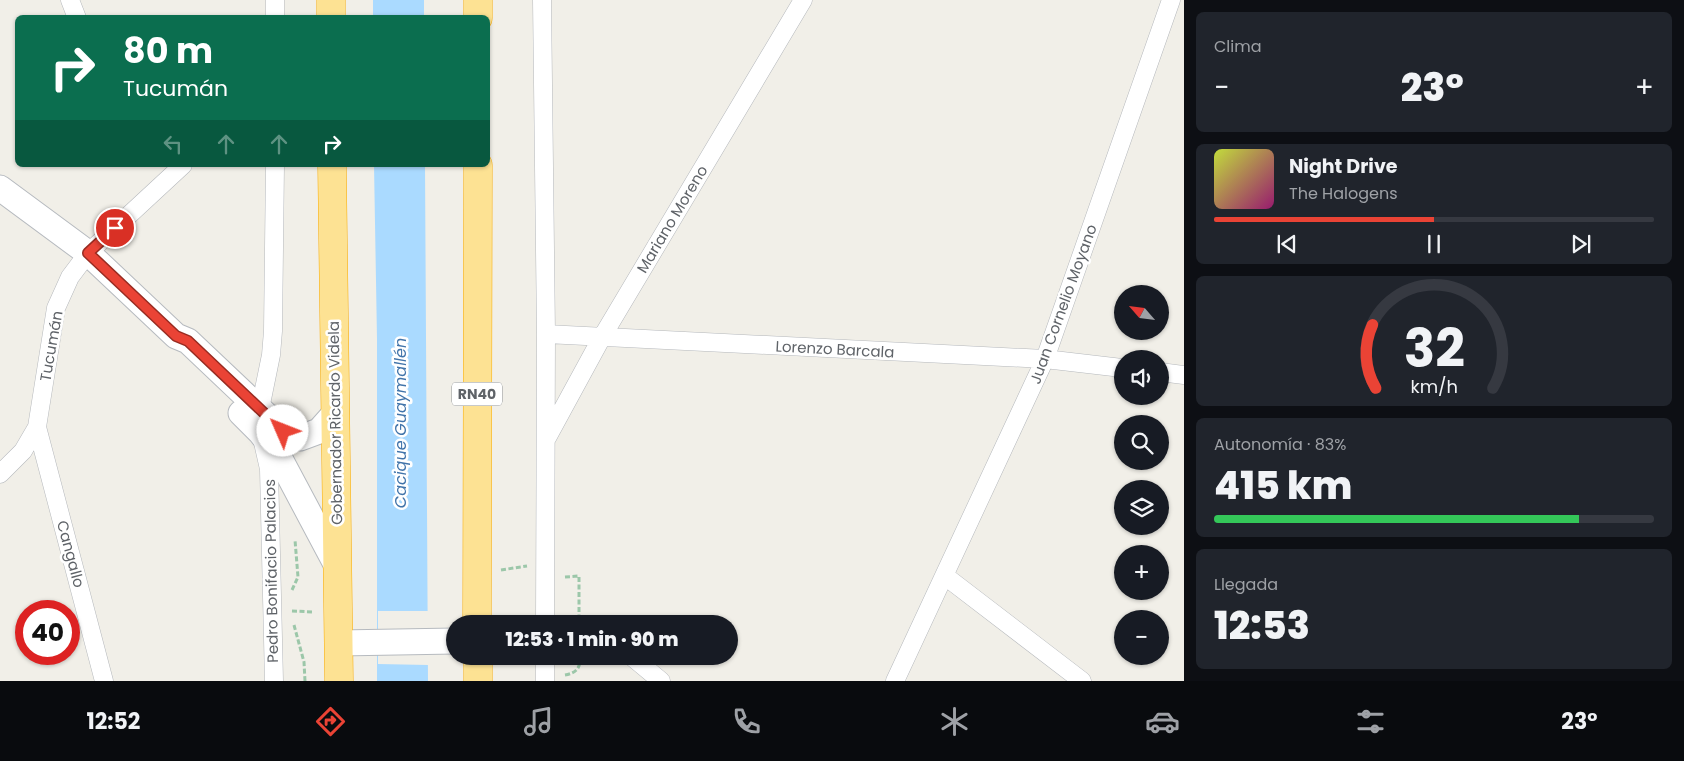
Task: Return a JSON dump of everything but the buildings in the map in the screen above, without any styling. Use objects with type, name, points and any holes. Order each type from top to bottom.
[{"type":"highway","points":[[331,0],[331,15]]},
{"type":"highway","points":[[478,0],[478,15]]},
{"type":"highway","name":"Gobernador Ricardo Videla","points":[[332,167],[339,681]]},
{"type":"highway","name":"RN40","points":[[477,615],[478,167]]},
{"type":"highway","points":[[478,665],[478,681]]},
{"type":"street","points":[[70,0],[76,15]]},
{"type":"street","points":[[275,0],[275,15]]},
{"type":"street","points":[[542,0],[546,334],[546,615]]},
{"type":"street","name":"Mariano Moreno","points":[[546,440],[602,337],[803,0]]},
{"type":"street","name":"Juan Cornelio Moyano","points":[[895,681],[1045,359],[1171,0]]},
{"type":"street","name":"Tucumán","points":[[0,474],[23,451],[37,427],[56,308],[70,277],[88,253],[181,167]]},
{"type":"street","name":"Pedro Bonifacio Palacios","points":[[274,681],[269,469],[260,421],[272,355],[273,339],[275,167]]},
{"type":"street","points":[[0,188],[88,253],[176,336],[180,350],[260,421],[300,438],[319,431],[336,412]]},
{"type":"street","name":"Lorenzo Barcala","points":[[546,334],[1045,359],[1114,367]]},
{"type":"street","points":[[1169,373],[1184,375]]},
{"type":"street","points":[[260,421],[337,566]]},
{"type":"street","name":"Cangallo","points":[[37,427],[104,681]]},
{"type":"street","points":[[945,576],[1082,681]]},
{"type":"street","points":[[339,643],[446,641]]},
{"type":"street","points":[[545,665],[545,681]]},
{"type":"street","points":[[642,665],[661,681]]},
{"type":"path","points":[[477,573],[531,565]]},
{"type":"path","points":[[545,578],[579,576],[579,615]]},
{"type":"water","points":[[373,0],[424,0],[424,15],[373,15]]},
{"type":"water","name":"Cacique Guaymallén","points":[[374,167],[425,167],[428,681],[377,681],[377,339]]},
{"type":"pier","points":[[378,611],[428,611],[428,665],[378,664]]},
{"type":"route","points":[[115,228],[88,253],[176,336],[188,341],[283,431]]}]
